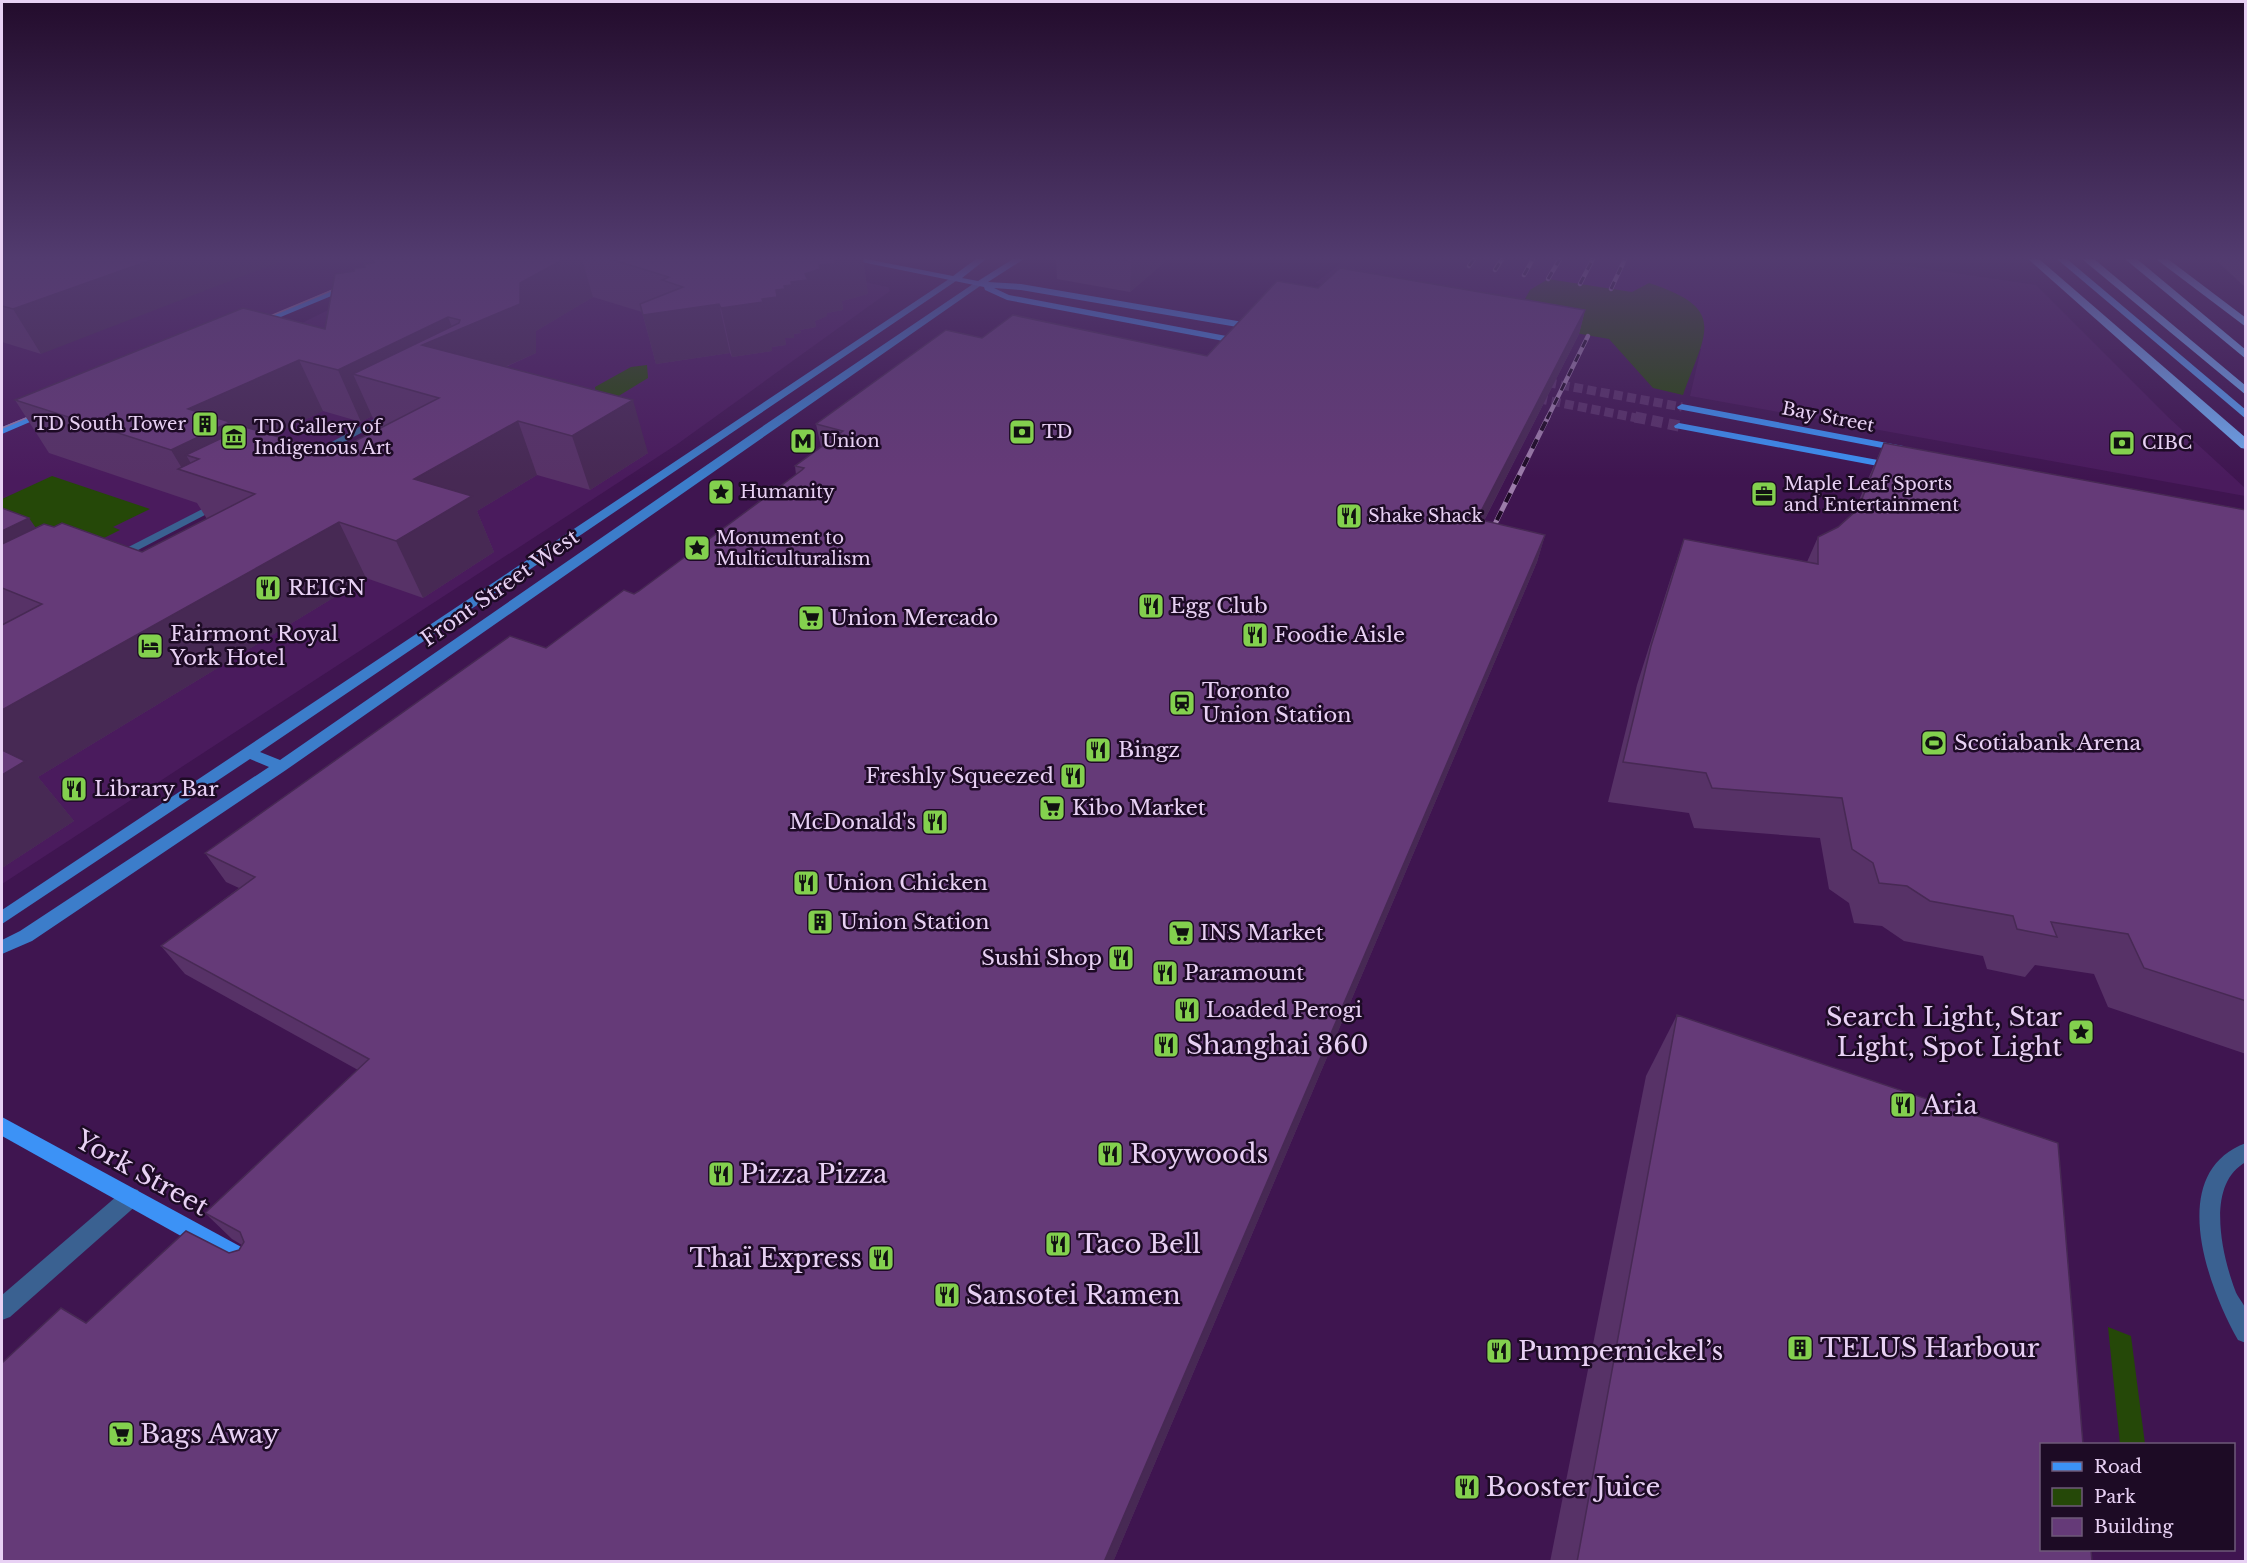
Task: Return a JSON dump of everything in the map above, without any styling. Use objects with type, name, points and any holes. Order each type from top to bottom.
[{"type":"highway","points":[[2116,332],[2246,445]]},
{"type":"highway","points":[[2146,332],[2246,416]]},
{"type":"highway","points":[[2174,332],[2246,392]]},
{"type":"highway","points":[[2217,332],[2246,356]]},
{"type":"main road","name":"Front Street West","points":[[2,918],[875,332]]},
{"type":"main road","name":"Front Street West","points":[[2,947],[26,936],[281,766],[909,332]]},
{"type":"main road","points":[[1191,332],[1234,340]]},
{"type":"main road","name":"Bay Street","points":[[1682,407],[1909,451]]},
{"type":"main road","points":[[2,431],[55,409]]},
{"type":"main road","points":[[744,419],[770,426]]},
{"type":"main road","name":"Bay Street","points":[[1679,426],[1902,467]]},
{"type":"main road","points":[[417,641],[447,651]]},
{"type":"main road","points":[[248,753],[281,766]]},
{"type":"main road","name":"York Street","points":[[2,1126],[257,1267]]},
{"type":"street","points":[[298,463],[407,406]]},
{"type":"street","points":[[106,562],[234,496]]},
{"type":"street","points":[[2246,1152],[2222,1166],[2215,1176],[2210,1221],[2223,1288],[2246,1332]]},
{"type":"street","points":[[2,1310],[131,1197]]},
{"type":"shaded area","points":[[2,332],[267,332],[278,335],[284,332],[833,332],[676,445],[2,884],[2,629],[466,388],[451,383],[2,616]]},
{"type":"shaded area","points":[[1601,332],[2083,332],[2168,417],[2245,488],[2245,496],[1690,396],[1701,349]]},
{"type":"green space","points":[[1569,332],[1704,332],[1698,355],[1683,395],[1653,388],[1609,339]]},
{"type":"green space","points":[[647,365],[648,378],[612,400],[596,397],[595,387],[631,367]]},
{"type":"green space","points":[[52,476],[150,509],[113,527],[120,530],[82,549],[2,520],[2,499]]},
{"type":"green space","points":[[2108,1327],[2131,1336],[2145,1443],[2120,1443]]},
{"type":"building","points":[[184,332],[417,332],[338,370],[299,360],[188,409],[230,422],[171,450],[15,400]]},
{"type":"building","points":[[440,332],[453,332],[422,345],[633,400],[572,436],[518,421],[414,479],[472,496],[396,541],[339,522],[2,710],[2,625],[42,604],[2,588],[2,544],[44,524],[54,527],[62,523],[142,552],[255,494],[178,469],[199,459],[186,455],[245,427],[332,453],[439,398],[353,374]]},
{"type":"building","name":"Union Station","points":[[943,332],[982,338],[990,332],[1093,332],[1207,356],[1229,332],[1574,332],[1477,519],[1545,535],[1104,1562],[2,1562],[2,1363],[61,1308],[86,1323],[186,1231],[229,1253],[239,1250],[244,1242],[240,1232],[205,1213],[369,1059],[161,946],[255,877],[205,853],[510,636],[546,648],[624,590],[634,594],[639,591],[802,470],[804,468],[795,466],[843,431],[816,424]]},
{"type":"building","name":"Scotiabank Arena","points":[[1884,443],[2246,510],[2246,1001],[2144,968],[2128,934],[2051,922],[2057,937],[2017,929],[2013,916],[1930,901],[1907,886],[1879,883],[1873,863],[1852,849],[1842,798],[1712,788],[1706,773],[1623,762],[1651,646],[1684,539],[1818,564],[1818,537],[1838,527],[1858,509]]},
{"type":"building","points":[[2,508],[29,518],[2,531]]},
{"type":"building","points":[[2,750],[25,761],[2,775]]},
{"type":"building","name":"TELUS Harbour","points":[[1677,1015],[2058,1143],[2083,1443],[2040,1443],[2040,1551],[2091,1551],[2092,1562],[1577,1562]]},
{"type":"tunnel","points":[[1534,380],[1682,407]]},
{"type":"tunnel","points":[[1525,396],[1642,419]]},
{"type":"tunnel","points":[[1635,417],[1679,426]]},
{"type":"tram line","points":[[2,428],[43,411]]},
{"type":"railway","points":[[1547,419],[1588,336]]},
{"type":"railway","points":[[1488,538],[1548,417]]},
{"type":"place","name":"TD South Tower","points":[[205,424]]},
{"type":"place","name":"TD","points":[[1022,432]]},
{"type":"place","name":"TD Gallery of Indigenous Art","points":[[234,437]]},
{"type":"place","name":"Union","points":[[803,441]]},
{"type":"place","name":"CIBC","points":[[2122,443]]},
{"type":"place","name":"Humanity","points":[[721,492]]},
{"type":"place","name":"Maple Leaf Sports and Entertainment","points":[[1764,494]]},
{"type":"place","name":"Shake Shack","points":[[1349,516]]},
{"type":"place","name":"Monument to Multiculturalism","points":[[697,548]]},
{"type":"place","name":"REIGN","points":[[268,588]]},
{"type":"place","name":"Egg Club","points":[[1151,606]]},
{"type":"place","name":"Union Mercado","points":[[811,618]]},
{"type":"place","name":"Foodie Aisle","points":[[1255,635]]},
{"type":"place","name":"Fairmont Royal York Hotel","points":[[150,646]]},
{"type":"place","name":"Toronto Union Station","points":[[1182,703]]},
{"type":"place","name":"Scotiabank Arena","points":[[1934,743]]},
{"type":"place","name":"Bingz","points":[[1098,750]]},
{"type":"place","name":"Freshly Squeezed","points":[[1073,776]]},
{"type":"place","name":"Library Bar","points":[[74,789]]},
{"type":"place","name":"Kibo Market","points":[[1052,808]]},
{"type":"place","name":"McDonald's","points":[[935,822]]},
{"type":"place","name":"Union Chicken","points":[[806,883]]},
{"type":"place","name":"Union Station","points":[[820,922]]},
{"type":"place","name":"INS Market","points":[[1181,933]]},
{"type":"place","name":"Sushi Shop","points":[[1121,958]]},
{"type":"place","name":"Paramount","points":[[1165,973]]},
{"type":"place","name":"Loaded Perogi","points":[[1187,1010]]},
{"type":"place","name":"Search Light, Star Light, Spot Light","points":[[2081,1032]]},
{"type":"place","name":"Shanghai 360","points":[[1166,1045]]},
{"type":"place","name":"Aria","points":[[1903,1105]]},
{"type":"place","name":"Roywoods","points":[[1110,1154]]},
{"type":"place","name":"Pizza Pizza","points":[[721,1174]]},
{"type":"place","name":"Taco Bell","points":[[1058,1244]]},
{"type":"place","name":"Thaï Express","points":[[881,1258]]},
{"type":"place","name":"Sansotei Ramen","points":[[947,1295]]},
{"type":"place","name":"TELUS Harbour","points":[[1800,1348]]},
{"type":"place","name":"Pumpernickel’s","points":[[1499,1351]]},
{"type":"place","name":"Bags Away","points":[[121,1434]]},
{"type":"place","name":"Booster Juice","points":[[1467,1487]]}]
